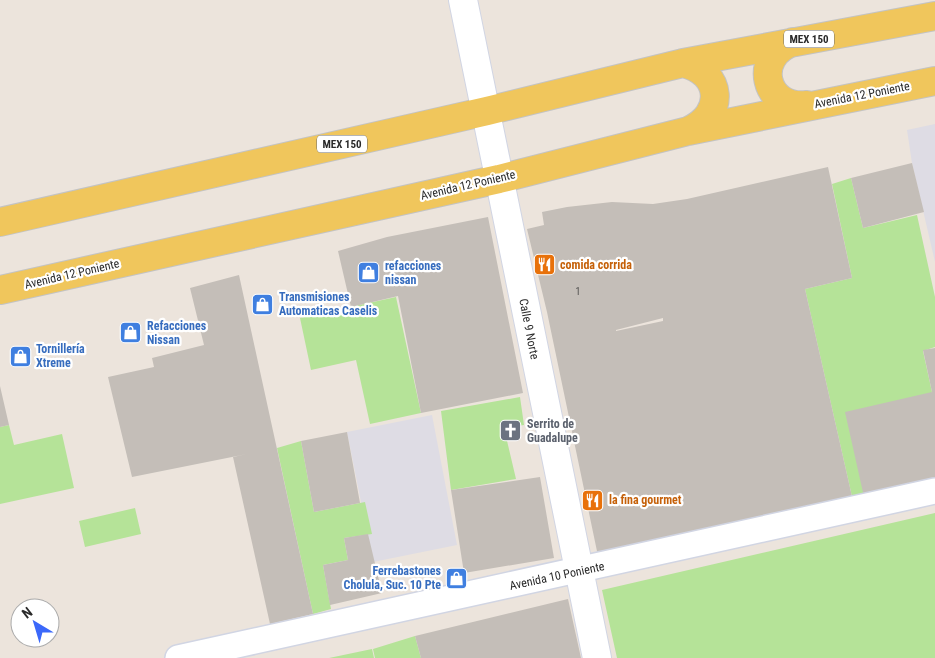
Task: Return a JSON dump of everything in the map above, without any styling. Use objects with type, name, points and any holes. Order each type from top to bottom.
[{"type":"main road","name":"MEX 150","points":[[0,222],[487,111],[682,63],[935,16]]},
{"type":"main road","points":[[794,42],[785,45],[771,60],[768,79],[771,90],[787,104],[808,105]]},
{"type":"main road","points":[[682,63],[694,66],[704,72],[711,80],[715,91],[712,112],[702,124],[688,131]]},
{"type":"main road","name":"Avenida 12 Poniente","points":[[0,290],[499,179],[688,131],[808,105],[935,81]]},
{"type":"street","name":"Calle 9 Norte","points":[[463,0],[597,658]]},
{"type":"street","name":"Avenida 10 Poniente","points":[[178,658],[578,572],[935,491]]},
{"type":"shaded area","points":[[935,124],[935,262],[912,163],[907,130]]},
{"type":"shaded area","points":[[432,415],[457,545],[373,562],[347,432]]},
{"type":"green space","points":[[851,178],[863,228],[917,215],[935,297],[935,347],[923,351],[932,392],[864,497],[853,501],[805,289],[852,278],[832,184]]},
{"type":"green space","points":[[396,297],[421,413],[370,424],[356,360],[311,370],[300,318]]},
{"type":"green space","points":[[520,397],[524,425],[504,428],[516,479],[451,490],[441,411]]},
{"type":"green space","points":[[9,425],[14,445],[62,434],[74,488],[0,504],[0,427]]},
{"type":"green space","points":[[301,441],[314,512],[365,502],[372,534],[344,538],[348,560],[323,565],[331,609],[313,614],[277,448]]},
{"type":"green space","points":[[135,508],[141,534],[85,547],[79,521]]},
{"type":"green space","points":[[935,513],[935,658],[617,658],[602,590]]},
{"type":"green space","points":[[415,636],[421,658],[375,658],[373,649]]},
{"type":"green space","points":[[372,649],[374,658],[329,658]]},
{"type":"building","points":[[912,163],[924,212],[863,228],[851,178]]},
{"type":"building","points":[[828,167],[852,278],[805,289],[853,501],[598,556],[547,312],[527,229],[544,225],[542,212],[567,207],[612,202],[653,204],[687,199]],"holes":[[[663,318],[663,321],[616,331]]]},
{"type":"building","points":[[488,217],[523,393],[421,413],[398,296],[351,307],[338,251],[387,237]]},
{"type":"building","points":[[239,275],[313,614],[270,624],[233,457],[247,454],[132,477],[108,377],[154,367],[152,358],[204,345],[190,288]]},
{"type":"building","points":[[935,348],[935,482],[864,497],[845,412],[932,392],[923,350]]},
{"type":"building","points":[[0,386],[9,425],[0,427]]},
{"type":"building","points":[[347,432],[360,503],[314,512],[301,441]]},
{"type":"building","points":[[540,477],[554,558],[464,573],[451,490]]},
{"type":"building","points":[[368,534],[382,593],[330,605],[323,565],[348,560],[344,538]]},
{"type":"building","points":[[568,599],[581,658],[421,658],[415,636]]},
{"type":"place","name":"comida corrida","points":[[544,265]]},
{"type":"place","name":"refacciones nissan","points":[[369,273]]},
{"type":"place","name":"Transmisiones Automaticas Caselis","points":[[263,304]]},
{"type":"place","name":"Refacciones Nissan","points":[[131,333]]},
{"type":"place","name":"Tornillería Xtreme","points":[[20,356]]},
{"type":"place","name":"Serrito de Guadalupe","points":[[511,431]]},
{"type":"place","name":"la fina gourmet","points":[[593,500]]},
{"type":"place","name":"Ferrebastones Cholula, Suc. 10 Pte","points":[[457,578]]}]
